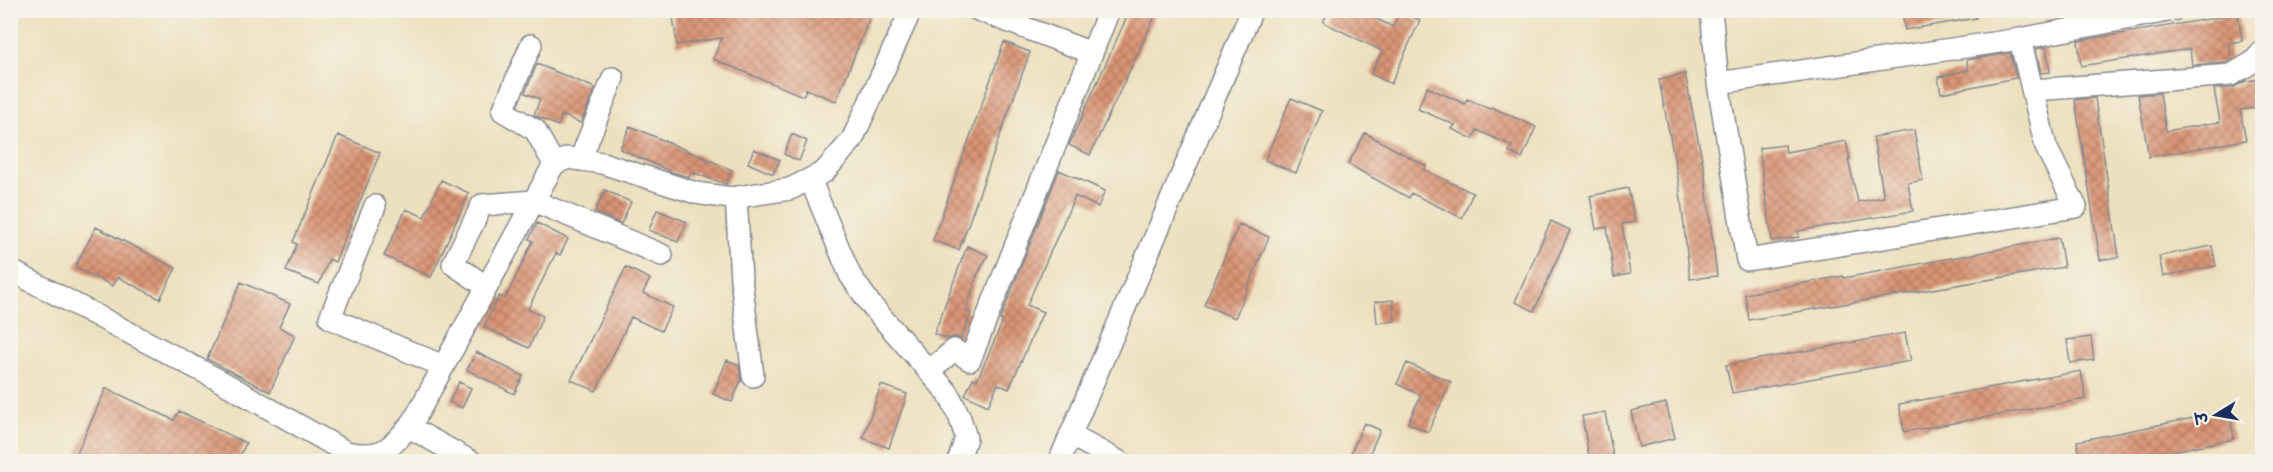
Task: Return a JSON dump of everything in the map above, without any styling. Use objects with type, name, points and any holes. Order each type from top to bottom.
[{"type":"street","points":[[388,462],[444,366],[554,164],[568,158],[602,163],[696,193],[736,197],[790,189],[824,172],[852,140],[911,10]]},
{"type":"street","points":[[978,10],[1092,53]]},
{"type":"street","points":[[928,371],[954,350],[970,360],[1109,10]]},
{"type":"street","points":[[1059,462],[1252,10]]},
{"type":"street","points":[[1711,10],[1718,83],[1747,260],[2076,207],[2046,147],[2020,39]]},
{"type":"street","points":[[1718,83],[2020,39],[2173,10]]},
{"type":"street","points":[[531,45],[503,111],[535,130],[554,164]]},
{"type":"street","points":[[2034,90],[2231,75],[2253,62],[2262,52]]},
{"type":"street","points":[[580,160],[613,78]]},
{"type":"street","points":[[810,180],[850,274],[871,305],[948,393],[960,418],[966,438],[958,462]]},
{"type":"street","points":[[736,197],[741,279],[753,376]]},
{"type":"street","points":[[487,287],[453,264],[482,205],[534,201],[662,255]]},
{"type":"street","points":[[375,206],[330,318],[444,366]]},
{"type":"street","points":[[10,270],[217,379],[346,452],[367,456],[382,452],[403,435]]},
{"type":"street","points":[[403,435],[472,462]]},
{"type":"street","points":[[1070,435],[1120,462]]},
{"type":"building","points":[[672,10],[873,10],[836,101],[806,89],[803,96],[713,59],[722,38],[677,45]]},
{"type":"building","points":[[1130,10],[1158,10],[1090,155],[1069,145]]},
{"type":"building","points":[[1329,10],[1359,10],[1393,27],[1400,11],[1420,20],[1391,84],[1371,74],[1382,51],[1323,22]]},
{"type":"building","points":[[1902,10],[1976,10],[1976,18],[1905,30]]},
{"type":"building","points":[[2238,14],[2242,41],[2229,43],[2231,60],[2227,63],[2192,65],[2190,49],[2081,66],[2078,41]]},
{"type":"building","points":[[1004,42],[1030,52],[959,250],[933,240]]},
{"type":"building","points":[[2046,47],[2050,72],[2041,73],[2036,49]]},
{"type":"building","points":[[2010,53],[2016,78],[1941,93],[1938,77],[1968,70],[1967,60]]},
{"type":"building","points":[[537,64],[595,88],[581,123],[562,115],[558,126],[534,115],[540,99],[525,93]]},
{"type":"building","points":[[1685,74],[1704,169],[1717,276],[1690,279],[1679,183],[1659,80]]},
{"type":"building","points":[[2262,79],[2262,107],[2240,110],[2246,140],[2149,157],[2138,95],[2160,93],[2166,131],[2220,122],[2214,89],[2232,88],[2246,81]]},
{"type":"building","points":[[1427,87],[1465,104],[1467,99],[1490,109],[1491,107],[1536,127],[1522,158],[1509,152],[1512,146],[1477,130],[1473,139],[1452,129],[1455,125],[1418,109]]},
{"type":"building","points":[[1291,98],[1322,111],[1296,173],[1265,160]]},
{"type":"building","points":[[2095,98],[2119,257],[2100,260],[2075,100]]},
{"type":"building","points":[[630,126],[732,170],[726,184],[691,172],[689,177],[672,172],[620,149]]},
{"type":"building","points":[[1914,130],[1923,180],[1908,183],[1913,211],[1798,231],[1799,237],[1772,241],[1759,148],[1785,145],[1786,152],[1846,141],[1858,202],[1884,197],[1873,137]]},
{"type":"building","points":[[1365,133],[1426,166],[1424,170],[1473,193],[1462,218],[1411,193],[1409,198],[1348,164]]},
{"type":"building","points":[[792,134],[807,141],[799,161],[784,154]]},
{"type":"building","points":[[338,135],[380,153],[335,262],[329,259],[319,284],[286,271],[297,244],[293,242]]},
{"type":"building","points":[[754,149],[780,160],[773,174],[748,163]]},
{"type":"building","points":[[1059,170],[1105,191],[1098,207],[1075,196],[1027,305],[1043,312],[1009,389],[998,384],[988,406],[965,395],[973,378],[977,380],[1003,321],[1000,320]]},
{"type":"building","points":[[441,180],[469,193],[431,277],[384,256],[406,209],[424,217]]},
{"type":"building","points":[[1628,188],[1635,222],[1622,224],[1630,274],[1614,277],[1607,227],[1596,229],[1590,196]]},
{"type":"building","points":[[605,190],[631,202],[621,224],[595,212]]},
{"type":"building","points":[[657,210],[687,222],[678,242],[649,230]]},
{"type":"building","points":[[1551,221],[1570,230],[1534,311],[1515,302]]},
{"type":"building","points":[[537,223],[568,239],[560,255],[556,253],[528,309],[543,316],[529,348],[484,327],[499,296],[505,299],[533,241],[529,239]]},
{"type":"building","points":[[1239,224],[1269,237],[1235,318],[1204,305]]},
{"type":"building","points":[[96,227],[176,268],[160,299],[118,277],[113,286],[75,267]]},
{"type":"building","points":[[2059,238],[2064,267],[1749,320],[1745,294]]},
{"type":"building","points":[[967,246],[988,255],[976,278],[966,311],[971,313],[961,339],[954,337],[948,339],[934,334]]},
{"type":"building","points":[[2212,246],[2216,266],[2163,276],[2159,256]]},
{"type":"building","points":[[626,267],[650,279],[643,293],[673,307],[661,331],[631,317],[596,391],[571,380]]},
{"type":"building","points":[[241,282],[290,304],[279,327],[295,335],[270,392],[207,359]]},
{"type":"building","points":[[1393,300],[1395,321],[1377,323],[1375,302]]},
{"type":"building","points":[[1905,333],[1911,361],[1732,393],[1726,365]]},
{"type":"building","points":[[2091,337],[2094,360],[2070,363],[2067,340]]},
{"type":"building","points":[[476,352],[523,376],[514,394],[467,370]]},
{"type":"building","points":[[727,360],[739,365],[741,380],[732,402],[713,394]]},
{"type":"building","points":[[1407,363],[1451,382],[1428,432],[1408,423],[1421,395],[1397,384]]},
{"type":"building","points":[[2081,371],[2086,399],[1904,432],[1899,404]]},
{"type":"building","points":[[459,382],[471,388],[462,408],[449,402]]},
{"type":"building","points":[[881,385],[907,394],[889,448],[863,438]]},
{"type":"building","points":[[106,388],[174,420],[179,411],[246,443],[237,462],[96,462],[77,453]]},
{"type":"building","points":[[1666,403],[1675,438],[1639,447],[1631,411]]},
{"type":"building","points":[[2229,411],[2234,439],[2117,462],[2081,462],[2077,441]]},
{"type":"building","points":[[1605,412],[1614,462],[1590,462],[1582,416]]},
{"type":"building","points":[[1364,423],[1380,430],[1366,462],[1347,462]]}]
